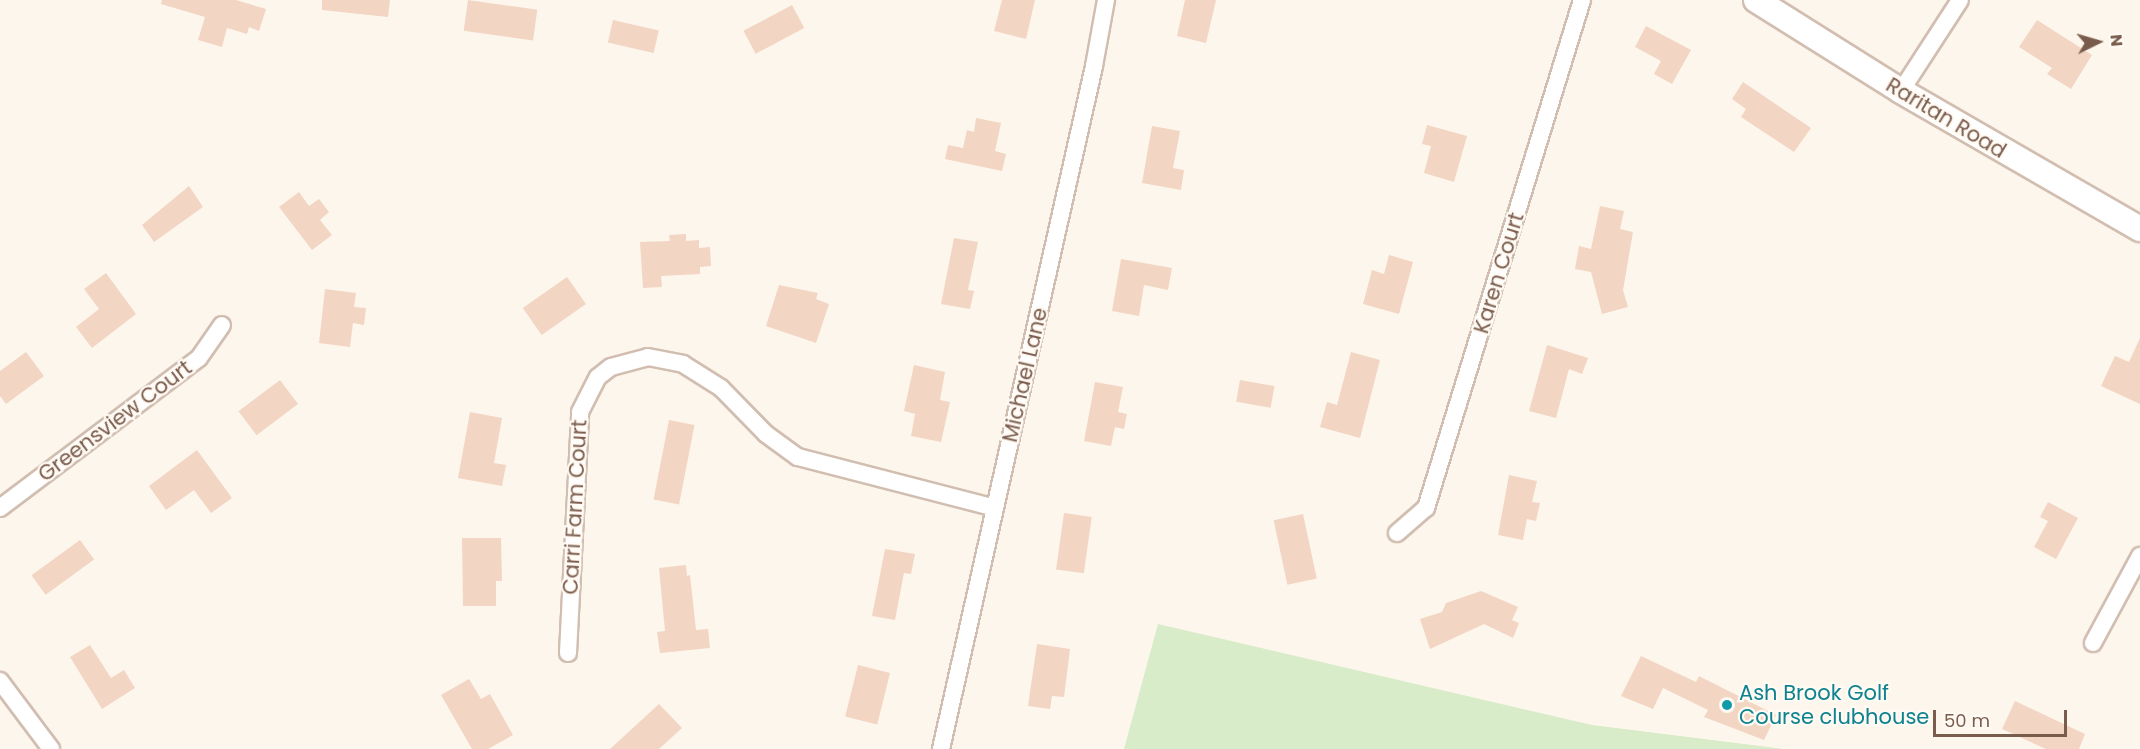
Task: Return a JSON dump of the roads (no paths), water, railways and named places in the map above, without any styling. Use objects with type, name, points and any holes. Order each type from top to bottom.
[{"type":"street","name":"Michael Lane","points":[[941,749],[1106,0]]},
{"type":"street","name":"Karen Court","points":[[1396,533],[1426,508],[1582,0]]},
{"type":"street","name":"Raritan Road","points":[[1756,0],[1900,91],[2140,229]]},
{"type":"street","points":[[1900,91],[1960,0]]},
{"type":"street","name":"Greensview Court","points":[[0,508],[199,358],[222,325]]},
{"type":"street","name":"Carri Farm Court","points":[[568,653],[580,412],[598,377],[611,367],[648,357],[683,364],[721,388],[766,434],[798,457],[995,508]]},
{"type":"street","points":[[2093,643],[2140,556]]},
{"type":"street","points":[[0,681],[51,749]]},
{"type":"place","name":"Ash Brook Golf Course clubhouse","points":[[1727,705]]}]
